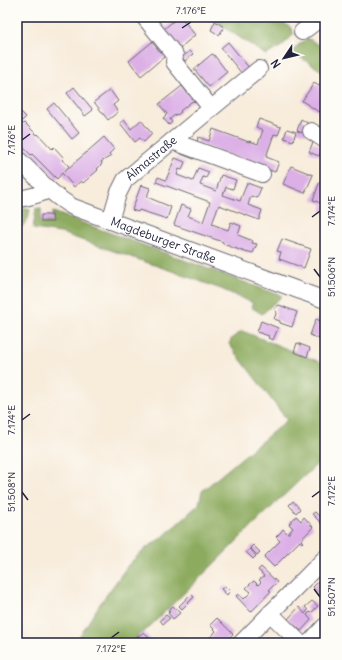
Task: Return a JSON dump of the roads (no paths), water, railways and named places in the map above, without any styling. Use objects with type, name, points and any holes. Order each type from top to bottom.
[{"type":"street","points":[[302,32],[322,17]]},
{"type":"street","points":[[145,18],[175,55],[174,62],[211,108]]},
{"type":"street","name":"Almastraße","points":[[110,221],[118,194],[125,180],[259,69]]},
{"type":"street","points":[[311,131],[325,140]]},
{"type":"street","points":[[172,141],[262,174]]},
{"type":"street","name":"Magdeburger Straße","points":[[17,158],[49,190],[62,201],[73,207],[325,300]]},
{"type":"street","points":[[17,199],[29,198],[49,190]]},
{"type":"street","points":[[241,643],[325,558]]},
{"type":"street","points":[[270,613],[300,643]]},
{"type":"street","points":[[309,643],[325,626]]}]
